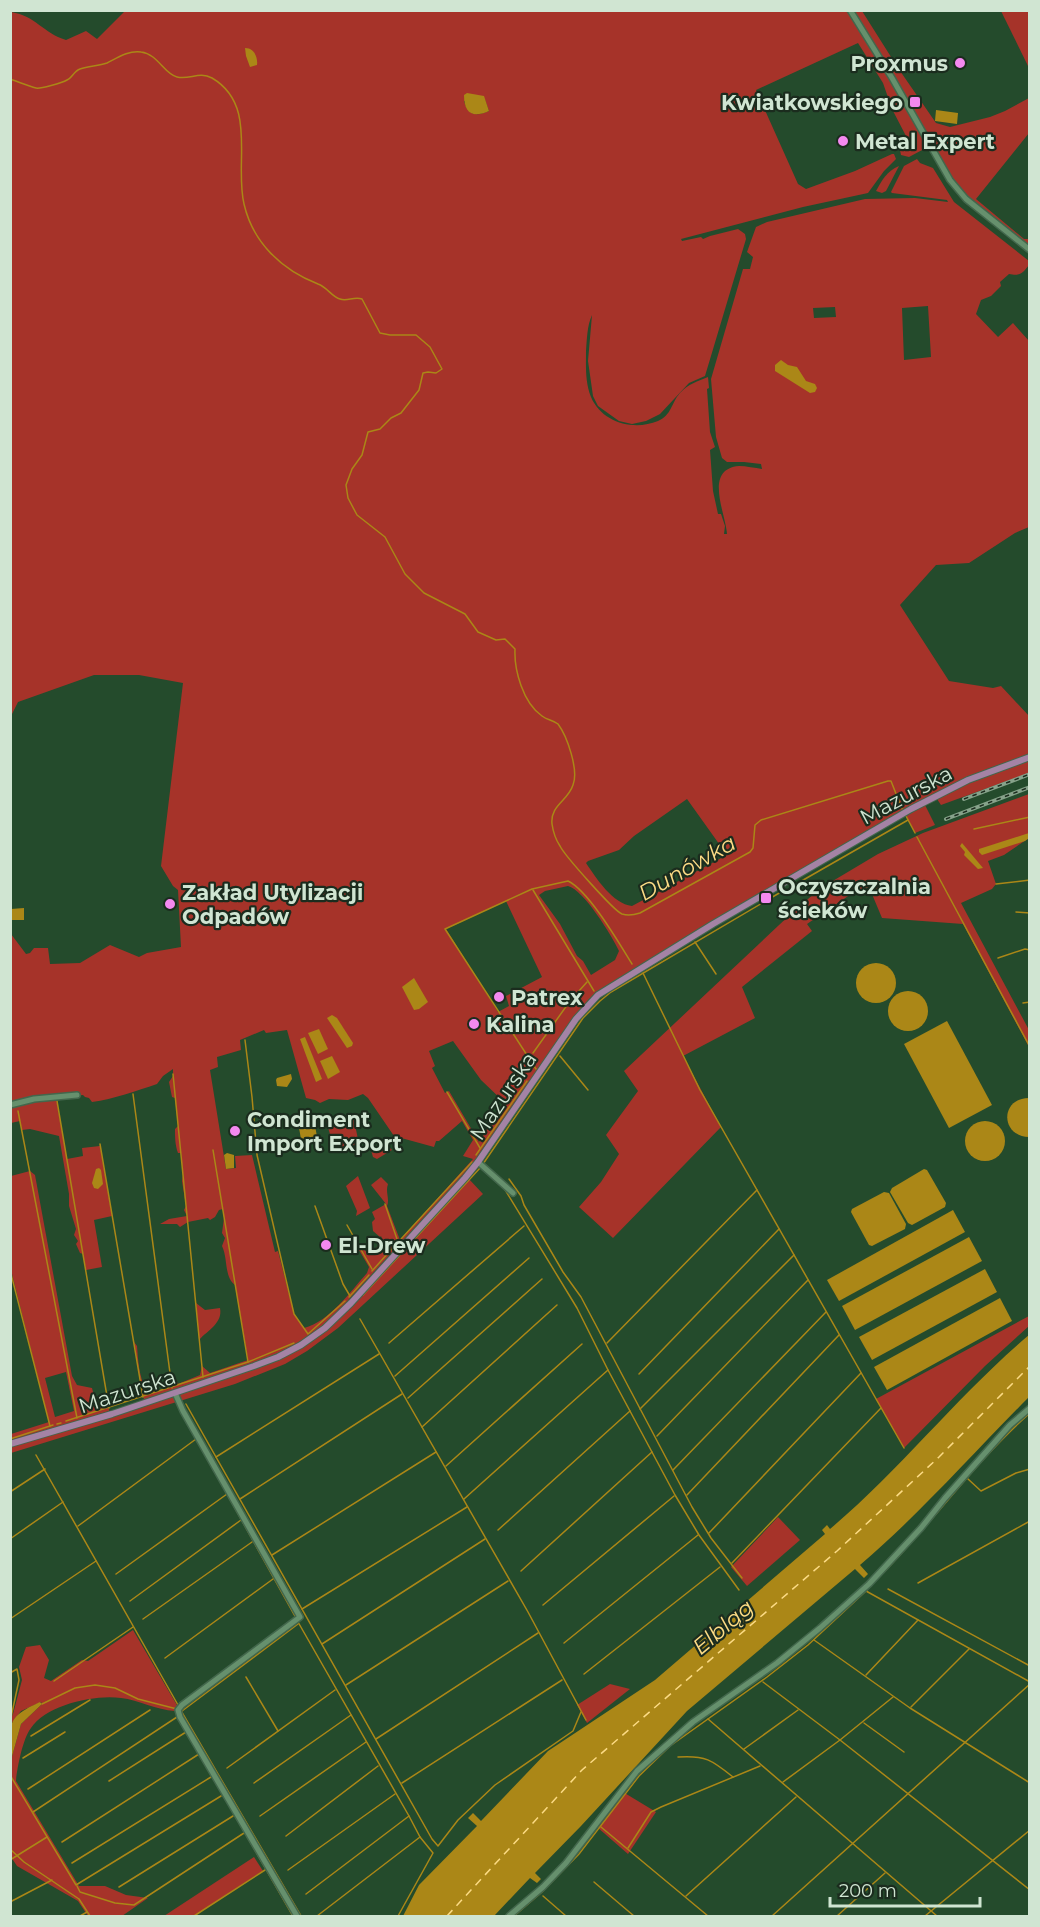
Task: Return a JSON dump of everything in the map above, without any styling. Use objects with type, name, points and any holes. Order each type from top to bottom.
[{"type":"main road","name":"Mazurska","points":[[10,1444],[175,1393],[272,1359],[294,1349],[317,1334],[357,1297],[478,1162],[576,1019],[597,995],[713,924],[919,805],[974,777],[1029,757]]},
{"type":"street","points":[[850,10],[950,180],[966,199],[1029,250]]},
{"type":"street","points":[[10,1105],[34,1099],[77,1095]]},
{"type":"street","points":[[478,1162],[513,1193]]},
{"type":"street","points":[[175,1393],[300,1617],[178,1710],[297,1917]]},
{"type":"street","points":[[509,1917],[566,1863],[637,1771],[693,1722],[777,1663],[869,1584],[1010,1425],[1029,1408]]},
{"type":"shaded area","points":[[126,10],[847,11],[926,142],[924,149],[909,157],[901,155],[900,150],[906,136],[892,109],[883,83],[858,43],[756,90],[798,184],[806,189],[892,154],[896,159],[868,193],[803,207],[681,239],[682,241],[701,237],[703,239],[738,229],[745,234],[746,239],[705,376],[689,383],[660,414],[646,421],[632,424],[619,421],[598,406],[593,396],[588,361],[592,315],[589,324],[586,351],[588,386],[596,406],[611,419],[629,425],[658,421],[666,416],[683,390],[708,377],[710,432],[715,447],[710,450],[713,491],[718,514],[721,514],[725,526],[724,534],[727,534],[719,494],[722,475],[728,469],[739,466],[762,469],[761,464],[727,462],[722,458],[716,437],[711,379],[743,269],[750,269],[753,257],[747,252],[756,227],[767,222],[865,199],[915,198],[948,202],[891,192],[904,166],[917,159],[920,163],[933,168],[954,202],[1029,261],[1029,265],[1022,272],[1009,274],[1000,282],[1001,286],[991,296],[981,300],[976,314],[998,337],[1013,323],[1029,341],[1029,527],[1015,533],[969,563],[936,565],[900,605],[949,681],[993,688],[1001,686],[1029,716],[1029,755],[965,778],[723,915],[605,987],[589,999],[578,1012],[473,1164],[329,1321],[287,1349],[241,1369],[144,1400],[134,1342],[137,1346],[144,1385],[152,1391],[172,1385],[171,1376],[175,1377],[178,1384],[200,1375],[202,1366],[210,1373],[248,1360],[235,1285],[229,1277],[222,1246],[225,1238],[222,1233],[223,1209],[219,1210],[210,1220],[208,1218],[188,1222],[180,1227],[177,1224],[160,1224],[169,1219],[187,1216],[184,1210],[186,1206],[181,1153],[178,1153],[175,1141],[175,1129],[178,1126],[175,1098],[172,1097],[169,1082],[173,1076],[173,1069],[157,1084],[108,1099],[92,1102],[83,1095],[56,1098],[67,1159],[83,1156],[82,1148],[100,1146],[112,1216],[94,1220],[102,1267],[86,1270],[83,1254],[80,1253],[76,1244],[78,1241],[74,1235],[76,1229],[69,1206],[59,1136],[30,1129],[22,1130],[20,1121],[11,1123],[11,934],[26,954],[34,948],[48,948],[50,964],[80,963],[110,945],[139,957],[147,953],[181,947],[178,890],[161,866],[183,683],[139,675],[94,675],[18,702],[11,716],[11,12],[27,17],[66,40],[86,31],[97,39]],"holes":[[[485,100],[489,111],[473,114],[464,101]],[[928,306],[931,357],[904,360],[902,308]],[[835,307],[836,317],[814,318],[813,308]],[[687,799],[727,855],[632,906],[618,901],[600,883],[586,863],[619,850],[634,836]],[[568,886],[574,889],[597,914],[610,935],[619,951],[615,960],[591,975],[583,961],[577,956],[560,924],[539,895],[545,891]],[[506,901],[542,977],[506,996],[509,1006],[498,1012],[446,929]],[[264,1030],[266,1033],[287,1030],[306,1098],[320,1103],[329,1099],[348,1100],[363,1094],[394,1136],[434,1147],[436,1141],[439,1141],[462,1121],[473,1140],[463,1156],[473,1159],[400,1240],[387,1206],[388,1184],[381,1177],[371,1185],[386,1204],[372,1212],[375,1219],[372,1222],[373,1231],[381,1236],[383,1241],[369,1255],[363,1248],[359,1250],[369,1267],[367,1273],[331,1313],[304,1328],[294,1314],[278,1251],[275,1252],[252,1155],[235,1156],[236,1168],[226,1169],[210,1070],[218,1067],[217,1057],[241,1050],[240,1040]],[[453,1041],[481,1080],[504,1102],[479,1142],[449,1091],[445,1093],[432,1068],[435,1066],[429,1051]]]},
{"type":"shaded area","points":[[850,11],[862,11],[936,123],[950,127],[990,117],[1029,98],[1029,133],[976,199],[1024,239],[1029,239],[1029,250],[958,190]]},
{"type":"shaded area","points":[[1001,11],[1029,11],[1029,68]]},
{"type":"shaded area","points":[[899,166],[886,191],[882,193],[876,191],[888,173]]},
{"type":"shaded area","points":[[1029,760],[1029,773],[941,805],[937,799],[981,777]]},
{"type":"shaded area","points":[[1029,794],[1029,838],[1004,855],[988,861],[996,884],[992,889],[961,903],[1029,1030],[1029,1047],[963,924],[882,918],[869,887],[857,890],[807,924],[812,931],[742,987],[755,1018],[683,1056],[721,1127],[613,1238],[579,1207],[601,1182],[619,1154],[606,1135],[638,1091],[624,1071],[795,910],[821,888],[878,854],[923,833]]},
{"type":"shaded area","points":[[925,805],[935,825],[915,833],[906,816]]},
{"type":"shaded area","points":[[325,1118],[354,1120],[359,1144],[335,1150]]},
{"type":"shaded area","points":[[385,1143],[392,1150],[377,1159],[373,1157],[371,1150]]},
{"type":"shaded area","points":[[30,1171],[35,1175],[72,1376],[77,1385],[92,1388],[97,1408],[108,1403],[109,1411],[11,1442],[11,1434],[49,1422],[11,1270],[11,1176]],"holes":[[[66,1372],[74,1411],[55,1417],[45,1378]]]},
{"type":"shaded area","points":[[358,1176],[370,1208],[356,1216],[357,1211],[346,1186]]},
{"type":"shaded area","points":[[468,1178],[483,1194],[338,1328],[307,1351],[285,1364],[235,1384],[11,1453],[11,1447],[245,1372],[319,1336]]},
{"type":"shaded area","points":[[196,1303],[205,1310],[220,1308],[217,1322],[199,1340]]},
{"type":"shaded area","points":[[1029,1316],[1029,1326],[985,1366],[904,1448],[876,1399]]},
{"type":"shaded area","points":[[778,1517],[800,1540],[747,1586],[731,1567]]},
{"type":"shaded area","points":[[133,1630],[178,1707],[175,1711],[128,1699],[110,1697],[85,1700],[59,1707],[38,1720],[28,1733],[16,1781],[79,1886],[105,1886],[126,1895],[148,1898],[122,1916],[88,1916],[78,1901],[17,1866],[11,1857],[11,1760],[21,1724],[42,1704],[41,1702],[21,1711],[11,1724],[22,1680],[19,1667],[26,1647],[40,1645],[49,1660],[44,1678],[51,1681],[82,1660],[88,1661]]},
{"type":"shaded area","points":[[610,1684],[630,1689],[587,1723],[577,1705]]},
{"type":"shaded area","points":[[623,1792],[656,1812],[628,1854],[597,1827]]},
{"type":"shaded area","points":[[254,1857],[263,1871],[194,1916],[164,1916]]},
{"type":"water","points":[[245,48],[255,54],[257,65],[250,67]]},
{"type":"water","points":[[467,93],[484,96],[489,111],[478,114],[470,113],[464,101],[464,95]]},
{"type":"water","points":[[936,110],[958,113],[957,124],[935,121]]},
{"type":"water","points":[[781,360],[797,367],[806,381],[815,384],[817,388],[815,392],[810,393],[775,371],[775,365]]},
{"type":"water","points":[[1029,833],[1029,838],[1025,841],[982,855],[979,852],[979,849]]},
{"type":"water","points":[[962,843],[983,868],[978,869],[964,855],[965,852],[960,846]]},
{"type":"water","points":[[24,908],[24,920],[11,920],[11,909]]},
{"type":"water","points":[[876,963],[890,969],[896,983],[890,997],[876,1003],[862,997],[856,983],[862,969]]},
{"type":"water","points":[[414,978],[428,1002],[414,1010],[402,987]]},
{"type":"water","points":[[908,991],[922,997],[928,1011],[922,1025],[908,1031],[894,1025],[888,1011],[894,997]]},
{"type":"water","points":[[332,1015],[337,1018],[353,1043],[352,1046],[347,1048],[327,1018]]},
{"type":"water","points":[[947,1021],[992,1105],[949,1128],[904,1044]]},
{"type":"water","points":[[319,1029],[328,1049],[318,1054],[308,1033]]},
{"type":"water","points":[[305,1037],[322,1079],[316,1082],[300,1039]]},
{"type":"water","points":[[332,1056],[340,1072],[328,1079],[320,1061]]},
{"type":"water","points":[[291,1074],[292,1079],[287,1087],[277,1086],[277,1078]]},
{"type":"water","points":[[1029,1098],[1029,1137],[1019,1135],[1013,1130],[1007,1117],[1013,1104]]},
{"type":"water","points":[[985,1121],[999,1127],[1005,1141],[999,1155],[985,1161],[971,1155],[965,1141],[971,1127]]},
{"type":"water","points":[[315,1125],[317,1137],[301,1139],[299,1128]]},
{"type":"water","points":[[227,1153],[234,1155],[234,1168],[226,1169],[224,1155]]},
{"type":"water","points":[[99,1168],[103,1184],[98,1189],[94,1188],[92,1183],[96,1169]]},
{"type":"water","points":[[924,1169],[927,1170],[946,1203],[945,1207],[912,1225],[908,1223],[890,1192],[892,1188]]},
{"type":"water","points":[[884,1192],[889,1193],[906,1224],[905,1229],[872,1246],[869,1245],[851,1212],[852,1209]]},
{"type":"water","points":[[953,1210],[965,1232],[839,1301],[827,1280]]},
{"type":"water","points":[[969,1237],[982,1261],[855,1330],[842,1306]]},
{"type":"water","points":[[985,1269],[997,1292],[872,1360],[859,1337]]},
{"type":"water","points":[[1000,1298],[1012,1321],[887,1390],[874,1367]]},
{"type":"water","name":"Elbląg","points":[[1029,1335],[1029,1397],[926,1504],[860,1565],[868,1574],[864,1578],[855,1569],[687,1711],[535,1873],[541,1879],[537,1883],[530,1878],[494,1916],[403,1916],[419,1885],[477,1826],[468,1818],[473,1813],[481,1821],[548,1751],[655,1680],[825,1534],[822,1530],[827,1525],[830,1529],[856,1506],[978,1382]]},
{"type":"water","points":[[40,1702],[42,1704],[21,1724],[11,1760],[10,1738],[15,1718]]},
{"type":"waterway","name":"Dunówka","points":[[10,79],[36,88],[46,87],[67,80],[80,69],[107,63],[132,52],[152,56],[168,72],[177,77],[203,75],[212,78],[226,89],[235,103],[240,119],[244,204],[248,218],[262,243],[281,263],[321,285],[337,298],[362,299],[380,333],[416,335],[430,347],[442,369],[436,373],[423,373],[419,390],[401,413],[391,418],[380,429],[368,432],[362,455],[352,469],[346,485],[348,498],[357,515],[385,537],[405,574],[424,593],[465,614],[478,632],[496,640],[505,639],[515,649],[518,676],[525,695],[535,710],[558,724],[565,736],[573,762],[573,785],[556,808],[552,818],[556,838],[564,852],[617,911],[626,915],[640,913],[750,852],[753,848],[755,825],[761,820],[888,781],[891,781],[902,809]]},
{"type":"waterway","name":"Dunówka","points":[[906,816],[915,833]]},
{"type":"waterway","points":[[974,829],[1030,817]]},
{"type":"waterway","points":[[791,887],[908,820]]},
{"type":"waterway","name":"Dunówka","points":[[917,837],[1030,1047]]},
{"type":"waterway","points":[[996,884],[1030,880]]},
{"type":"waterway","points":[[536,1069],[445,929],[532,889],[568,881],[594,906],[632,964]]},
{"type":"waterway","points":[[533,890],[594,991]]},
{"type":"waterway","points":[[483,1164],[583,1018],[600,1001],[611,992],[781,892]]},
{"type":"waterway","points":[[1016,912],[1030,913]]},
{"type":"waterway","points":[[695,942],[716,974]]},
{"type":"waterway","points":[[998,958],[1025,949],[1030,950]]},
{"type":"waterway","points":[[643,973],[700,1090],[904,1448]]},
{"type":"waterway","points":[[533,1053],[570,1001],[587,982]]},
{"type":"waterway","points":[[1023,1003],[1030,1002]]},
{"type":"waterway","points":[[245,1040],[257,1155],[294,1314],[308,1334],[345,1301]]},
{"type":"waterway","points":[[560,1056],[588,1090]]},
{"type":"waterway","points":[[173,1074],[203,1377]]},
{"type":"waterway","points":[[476,1155],[527,1081]]},
{"type":"waterway","points":[[447,1092],[480,1148]]},
{"type":"waterway","points":[[133,1094],[172,1388]]},
{"type":"waterway","points":[[57,1101],[109,1408]]},
{"type":"waterway","points":[[18,1111],[77,1418]]},
{"type":"waterway","points":[[100,1144],[143,1397]]},
{"type":"waterway","points":[[213,1150],[248,1362]]},
{"type":"waterway","points":[[401,1239],[472,1162]]},
{"type":"waterway","points":[[363,1295],[480,1168]]},
{"type":"waterway","points":[[509,1179],[521,1196],[563,1272],[581,1297],[692,1507],[711,1538],[742,1578]]},
{"type":"waterway","points":[[464,1499],[608,1370],[577,1308],[504,1188]]},
{"type":"waterway","points":[[607,1343],[757,1190]]},
{"type":"waterway","points":[[372,1271],[398,1242],[385,1204]]},
{"type":"waterway","points":[[315,1206],[343,1284],[350,1296]]},
{"type":"waterway","points":[[347,1225],[372,1269]]},
{"type":"waterway","points":[[389,1343],[524,1226]]},
{"type":"waterway","points":[[639,1374],[779,1229]]},
{"type":"waterway","points":[[640,1409],[794,1255]]},
{"type":"waterway","points":[[395,1376],[529,1258]]},
{"type":"waterway","points":[[10,1270],[50,1426]]},
{"type":"waterway","points":[[349,1297],[369,1275]]},
{"type":"waterway","points":[[408,1398],[542,1279]]},
{"type":"waterway","points":[[657,1436],[808,1280]]},
{"type":"waterway","points":[[422,1427],[557,1305]]},
{"type":"waterway","points":[[673,1470],[826,1312]]},
{"type":"waterway","points":[[360,1319],[528,1612],[586,1720]]},
{"type":"waterway","points":[[687,1495],[839,1335]]},
{"type":"waterway","points":[[66,1421],[248,1362],[294,1343]]},
{"type":"waterway","points":[[446,1466],[582,1344]]},
{"type":"waterway","points":[[216,1457],[379,1354]]},
{"type":"waterway","name":"Elbląg","points":[[608,1370],[675,1495],[699,1535],[739,1590]]},
{"type":"waterway","points":[[709,1533],[861,1373]]},
{"type":"waterway","points":[[240,1499],[402,1394]]},
{"type":"waterway","points":[[186,1404],[438,1846],[458,1820],[495,1785],[573,1731],[581,1712]]},
{"type":"waterway","points":[[732,1563],[881,1408]]},
{"type":"waterway","points":[[498,1530],[630,1411]]},
{"type":"waterway","points":[[876,1580],[915,1539],[989,1453],[1030,1413]]},
{"type":"waterway","points":[[57,1424],[61,1423]]},
{"type":"waterway","points":[[10,1439],[53,1425]]},
{"type":"waterway","points":[[78,1526],[196,1439]]},
{"type":"waterway","points":[[272,1555],[436,1452]]},
{"type":"waterway","points":[[521,1571],[652,1452]]},
{"type":"waterway","points":[[36,1455],[178,1705]]},
{"type":"waterway","points":[[211,1465],[296,1618]]},
{"type":"waterway","points":[[10,1492],[45,1469]]},
{"type":"waterway","points":[[968,1479],[981,1491],[1016,1473],[1030,1469]]},
{"type":"waterway","points":[[116,1574],[227,1494]]},
{"type":"waterway","points":[[543,1605],[674,1496]]},
{"type":"waterway","points":[[10,1539],[63,1502]]},
{"type":"waterway","points":[[302,1609],[467,1507]]},
{"type":"waterway","points":[[130,1601],[241,1520]]},
{"type":"waterway","points":[[918,1583],[1030,1521]]},
{"type":"waterway","points":[[564,1643],[698,1535]]},
{"type":"waterway","points":[[322,1644],[485,1539]]},
{"type":"waterway","points":[[143,1619],[252,1542]]},
{"type":"waterway","points":[[10,1619],[96,1561]]},
{"type":"waterway","points":[[584,1674],[720,1567]]},
{"type":"waterway","points":[[165,1658],[273,1579]]},
{"type":"waterway","points":[[346,1685],[508,1581]]},
{"type":"waterway","points":[[888,1589],[1030,1666]]},
{"type":"waterway","points":[[514,1916],[542,1892],[579,1854],[639,1776],[670,1746],[808,1645],[867,1590]]},
{"type":"waterway","points":[[866,1591],[1030,1682]]},
{"type":"waterway","points":[[866,1675],[918,1620]]},
{"type":"waterway","points":[[298,1622],[409,1816],[306,1894]]},
{"type":"waterway","points":[[182,1711],[298,1624]]},
{"type":"waterway","points":[[54,1681],[133,1627]]},
{"type":"waterway","points":[[376,1739],[538,1633]]},
{"type":"waterway","points":[[814,1640],[910,1708],[1030,1783]]},
{"type":"waterway","points":[[911,1707],[969,1649]]},
{"type":"waterway","points":[[10,1673],[17,1669],[19,1680],[10,1722]]},
{"type":"waterway","points":[[246,1677],[278,1731]]},
{"type":"waterway","points":[[402,1783],[562,1680]]},
{"type":"waterway","points":[[763,1682],[1030,1890]]},
{"type":"waterway","points":[[772,1916],[1030,1684]]},
{"type":"waterway","points":[[42,1704],[75,1688],[95,1685],[115,1688],[138,1699],[177,1709]]},
{"type":"waterway","points":[[227,1768],[335,1690]]},
{"type":"waterway","points":[[783,1782],[893,1697]]},
{"type":"waterway","points":[[31,1736],[90,1700]]},
{"type":"waterway","points":[[180,1709],[301,1916]]},
{"type":"waterway","points":[[28,1789],[150,1710]]},
{"type":"waterway","points":[[744,1749],[798,1710]]},
{"type":"waterway","points":[[254,1783],[351,1715]]},
{"type":"waterway","points":[[33,1812],[177,1717]]},
{"type":"waterway","points":[[708,1719],[937,1916]]},
{"type":"waterway","points":[[864,1723],[904,1752]]},
{"type":"waterway","points":[[23,1758],[65,1732]]},
{"type":"waterway","points":[[109,1781],[186,1732]]},
{"type":"waterway","points":[[260,1816],[366,1742]]},
{"type":"waterway","points":[[62,1842],[199,1754]]},
{"type":"waterway","points":[[678,1757],[708,1760],[733,1777]]},
{"type":"waterway","points":[[286,1836],[378,1766]]},
{"type":"waterway","points":[[628,1848],[651,1812],[760,1766]]},
{"type":"waterway","points":[[10,1775],[76,1885],[221,1796]]},
{"type":"waterway","points":[[72,1863],[211,1777]]},
{"type":"waterway","points":[[222,1793],[293,1916]]},
{"type":"waterway","points":[[288,1870],[395,1794]]},
{"type":"waterway","points":[[686,1896],[796,1797]]},
{"type":"waterway","points":[[119,1887],[233,1816]]},
{"type":"waterway","points":[[398,1916],[433,1853],[420,1837],[409,1816]]},
{"type":"waterway","points":[[601,1827],[708,1916]]},
{"type":"waterway","points":[[925,1916],[1030,1830]]},
{"type":"waterway","points":[[77,1886],[80,1892],[115,1903],[134,1905],[244,1833]]},
{"type":"waterway","points":[[10,1860],[47,1837]]},
{"type":"waterway","points":[[317,1916],[420,1837]]},
{"type":"waterway","points":[[10,1849],[24,1862],[79,1899],[90,1916]]},
{"type":"waterway","points":[[194,1916],[265,1870]]},
{"type":"waterway","points":[[837,1916],[885,1873]]},
{"type":"waterway","points":[[10,1902],[52,1880]]},
{"type":"waterway","points":[[594,1882],[634,1916]]},
{"type":"waterway","points":[[543,1896],[566,1916]]},
{"type":"waterway","points":[[80,1916],[87,1912]]},
{"type":"ferry route","points":[[447,1916],[582,1770],[837,1551],[939,1457],[1030,1366]]},
{"type":"railway","points":[[964,799],[1030,774]]},
{"type":"railway","points":[[946,819],[1030,787]]},
{"type":"place","name":"Proxmus","points":[[960,63]]},
{"type":"place","name":"Kwiatkowskiego","points":[[915,102]]},
{"type":"place","name":"Metal Expert","points":[[843,141]]},
{"type":"place","name":"Oczyszczalnia ścieków","points":[[766,898]]},
{"type":"place","name":"Zakład Utylizacji Odpadów","points":[[170,904]]},
{"type":"place","name":"Patrex","points":[[499,997]]},
{"type":"place","name":"Kalina","points":[[474,1024]]},
{"type":"place","name":"Condiment Import Export","points":[[235,1131]]},
{"type":"place","name":"El-Drew","points":[[326,1245]]}]
